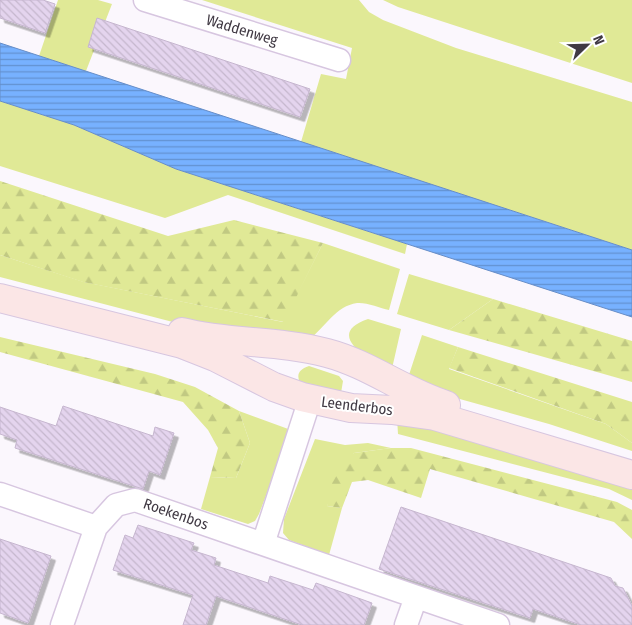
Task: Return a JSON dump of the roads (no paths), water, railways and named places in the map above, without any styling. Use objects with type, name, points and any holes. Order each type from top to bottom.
[{"type":"main road","name":"Leenderbos","points":[[0,284],[186,333],[300,346],[329,353],[423,397],[632,461]]},
{"type":"main road","name":"Leenderbos","points":[[0,298],[182,344],[215,357],[274,387],[310,399],[351,408],[392,410],[435,416],[632,475]]},
{"type":"main road","points":[[274,387],[271,378],[276,361],[300,346]]},
{"type":"main road","points":[[351,408],[361,402],[368,391],[368,378],[362,367]]},
{"type":"street","name":"Waddenweg","points":[[145,0],[339,60]]},
{"type":"street","points":[[263,544],[310,399]]},
{"type":"street","points":[[0,494],[96,527]]},
{"type":"street","name":"Roekenbos","points":[[62,625],[96,527],[116,505],[135,500],[498,625]]},
{"type":"street","points":[[406,625],[416,597]]},
{"type":"water","points":[[0,43],[632,250],[632,317],[176,169],[74,125],[0,101]]}]
